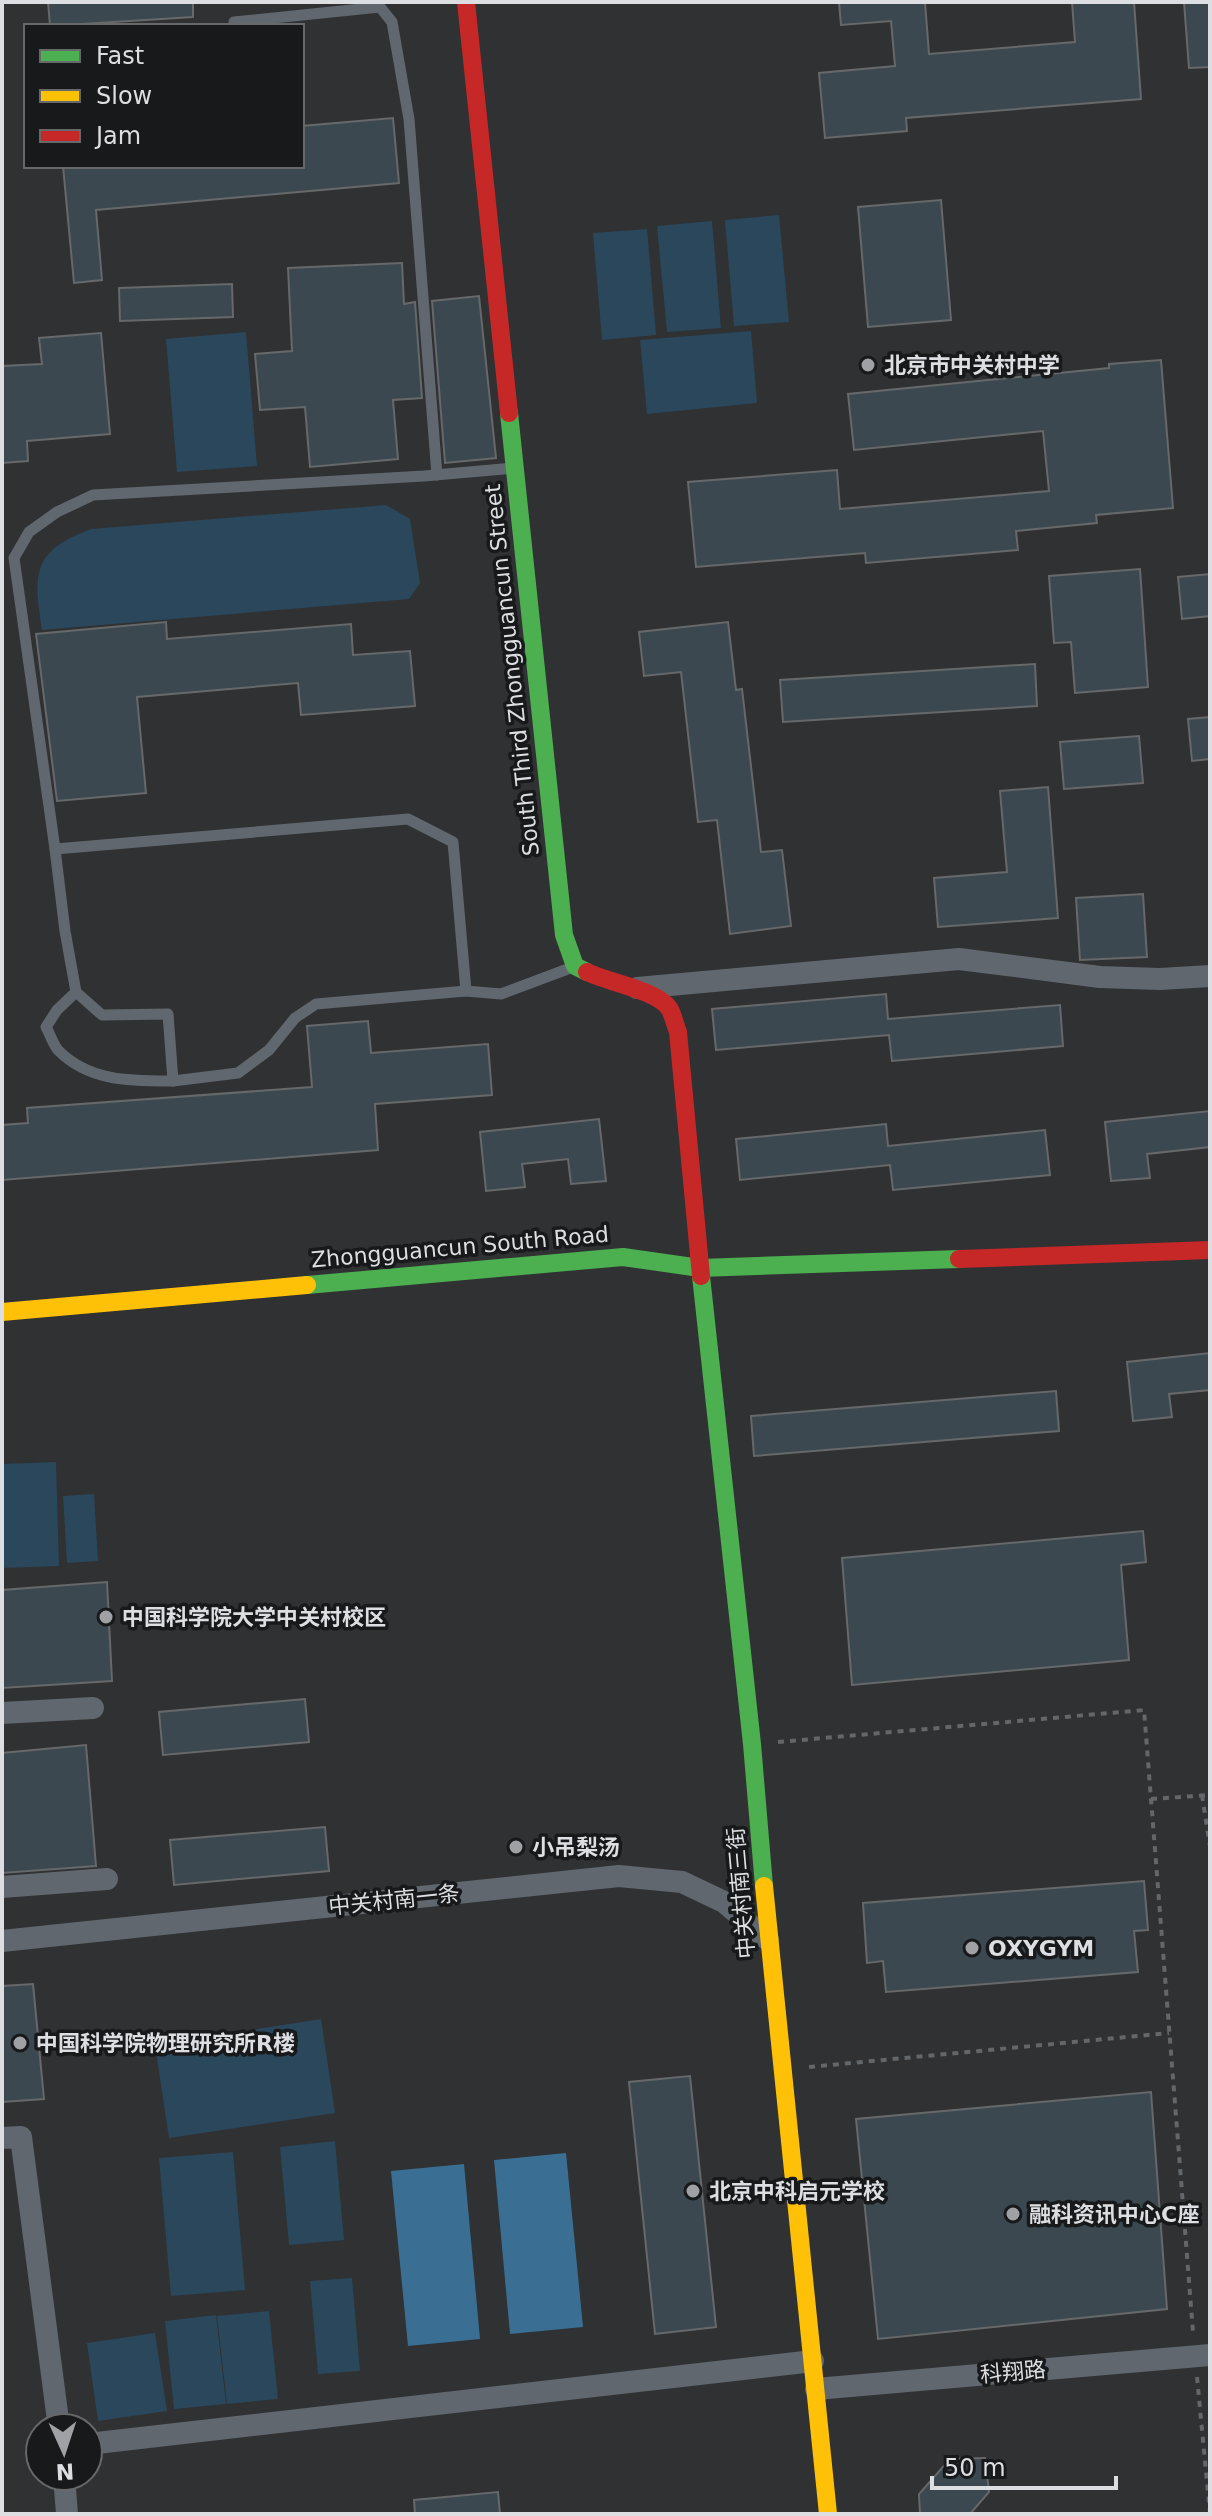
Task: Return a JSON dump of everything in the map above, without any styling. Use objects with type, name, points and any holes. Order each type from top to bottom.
[{"type":"street","name":"South Third Zhongguancun Street","points":[[466,2],[564,935],[575,966]]},
{"type":"street","points":[[637,988],[959,959],[1100,977],[1160,979],[1210,976]]},
{"type":"street","points":[[575,966],[602,979],[637,988],[668,1006],[678,1032],[700,1268]]},
{"type":"street","name":"Zhongguancun South Road","points":[[2,1312],[623,1257],[700,1268],[1210,1250]]},
{"type":"street","name":"中关村南三街","points":[[700,1268],[752,1744],[768,1940],[828,2514]]},
{"type":"street","points":[[2,1713],[93,1708]]},
{"type":"street","name":"中关村南一条","points":[[2,1941],[619,1876],[682,1882],[724,1902],[768,1940]]},
{"type":"street","points":[[2,1887],[107,1879]]},
{"type":"street","points":[[2,2138],[21,2137],[57,2412]]},
{"type":"street","name":"科翔路","points":[[816,2389],[1202,2356]]},
{"type":"street","points":[[104,2442],[813,2361]]},
{"type":"street","points":[[65,2492],[67,2514]]},
{"type":"lane","points":[[234,22],[380,7],[392,22],[409,119],[437,475]]},
{"type":"lane","points":[[173,1081],[168,1014],[102,1015],[76,992],[14,558],[29,532],[57,512],[93,495],[515,468]]},
{"type":"lane","points":[[55,849],[408,819],[453,842],[466,991]]},
{"type":"lane","points":[[76,992],[57,1010],[46,1027],[56,1049],[86,1070],[125,1082],[173,1081],[238,1073],[269,1050],[295,1018],[316,1004],[466,991],[501,994],[575,966]]},
{"type":"path","points":[[752,1744],[1144,1710],[1169,2033],[1202,2356],[1210,2514]]},
{"type":"path","points":[[1202,1795],[1210,1844]]},
{"type":"path","points":[[1151,1799],[1210,1795]]},
{"type":"path","points":[[784,2070],[1169,2033]]},
{"type":"shaded area","points":[[779,215],[789,322],[734,326],[725,220]]},
{"type":"shaded area","points":[[712,221],[721,328],[667,332],[657,226]]},
{"type":"shaded area","points":[[647,229],[656,335],[602,340],[593,233]]},
{"type":"shaded area","points":[[751,331],[757,403],[647,414],[640,340]]},
{"type":"shaded area","points":[[246,332],[257,466],[177,472],[166,339]]},
{"type":"shaded area","points":[[386,505],[410,519],[420,583],[409,599],[42,630],[38,593],[41,566],[57,546],[91,529]]},
{"type":"shaded area","points":[[56,1462],[59,1566],[2,1568],[2,1464]]},
{"type":"shaded area","points":[[94,1494],[98,1561],[67,1563],[63,1496]]},
{"type":"shaded area","points":[[321,2019],[335,2113],[169,2138],[155,2045]]},
{"type":"shaded area","points":[[335,2141],[344,2240],[289,2245],[280,2147]]},
{"type":"shaded area","points":[[233,2152],[245,2290],[171,2296],[159,2158]]},
{"type":"shaded area","points":[[566,2153],[583,2327],[510,2334],[494,2160]]},
{"type":"shaded area","points":[[464,2164],[480,2339],[408,2346],[391,2171]]},
{"type":"shaded area","points":[[352,2278],[360,2371],[318,2374],[310,2281]]},
{"type":"shaded area","points":[[269,2311],[278,2399],[227,2404],[217,2316]]},
{"type":"shaded area","points":[[216,2315],[226,2404],[174,2409],[165,2321]]},
{"type":"shaded area","points":[[155,2333],[167,2411],[104,2420],[104,2412],[97,2412],[87,2343]]},
{"type":"building","points":[[48,2],[193,2],[193,17],[50,24]]},
{"type":"building","points":[[839,2],[925,2],[929,54],[1075,42],[1072,2],[1134,2],[1141,99],[906,118],[907,131],[825,138],[819,73],[895,66],[891,21],[841,25]]},
{"type":"building","points":[[1184,2],[1210,2],[1210,67],[1189,68]]},
{"type":"building","points":[[393,118],[399,183],[96,210],[102,280],[74,283],[63,168],[304,168],[304,126]]},
{"type":"building","points":[[941,200],[951,320],[868,327],[858,207]]},
{"type":"building","points":[[402,263],[404,304],[415,302],[422,398],[393,400],[398,459],[310,467],[305,407],[260,410],[255,354],[292,351],[288,268]]},
{"type":"building","points":[[232,284],[233,317],[120,321],[119,288]]},
{"type":"building","points":[[479,296],[496,458],[445,463],[432,301]]},
{"type":"building","points":[[101,333],[110,434],[27,441],[28,461],[2,463],[2,366],[42,364],[39,338]]},
{"type":"building","points":[[1161,360],[1173,508],[1096,515],[1097,523],[1016,531],[1018,550],[866,563],[865,553],[696,567],[688,482],[837,470],[840,509],[1049,491],[1043,431],[854,450],[848,394]]},
{"type":"building","points":[[1140,569],[1148,687],[1075,693],[1071,642],[1054,643],[1049,576]]},
{"type":"building","points":[[1210,574],[1210,616],[1182,619],[1178,577]]},
{"type":"building","points":[[166,622],[167,639],[351,624],[353,655],[410,651],[415,706],[301,715],[298,683],[137,697],[146,793],[57,801],[36,634]]},
{"type":"building","points":[[728,622],[736,690],[742,689],[761,852],[782,850],[791,926],[730,934],[717,820],[698,822],[681,672],[644,676],[639,632]]},
{"type":"building","points":[[1035,664],[1037,706],[783,722],[780,680]]},
{"type":"building","points":[[1210,717],[1210,759],[1192,761],[1188,719]]},
{"type":"building","points":[[1139,736],[1143,783],[1064,789],[1060,742]]},
{"type":"building","points":[[1048,787],[1058,918],[938,927],[934,878],[1007,872],[1000,791]]},
{"type":"building","points":[[1143,894],[1147,957],[1080,960],[1076,898]]},
{"type":"building","points":[[886,994],[888,1019],[1060,1005],[1063,1046],[892,1061],[889,1035],[716,1050],[712,1009]]},
{"type":"building","points":[[368,1021],[371,1053],[488,1044],[492,1095],[375,1104],[378,1150],[2,1180],[2,1125],[28,1123],[27,1108],[312,1087],[307,1026]]},
{"type":"building","points":[[1210,1111],[1210,1147],[1147,1154],[1150,1178],[1111,1181],[1105,1122]]},
{"type":"building","points":[[599,1119],[606,1181],[571,1184],[568,1159],[522,1164],[525,1187],[486,1191],[480,1132]]},
{"type":"building","points":[[886,1124],[888,1146],[1045,1130],[1050,1175],[893,1190],[890,1165],[740,1180],[736,1139]]},
{"type":"building","points":[[1210,1353],[1210,1390],[1169,1394],[1172,1417],[1133,1421],[1127,1362]]},
{"type":"building","points":[[1056,1391],[1059,1431],[754,1456],[751,1416]]},
{"type":"building","points":[[1143,1531],[1146,1562],[1121,1565],[1129,1660],[852,1685],[842,1558]]},
{"type":"building","points":[[107,1582],[112,1681],[2,1688],[2,1590]]},
{"type":"building","points":[[305,1699],[309,1742],[163,1755],[159,1712]]},
{"type":"building","points":[[86,1745],[96,1866],[2,1873],[2,1753]]},
{"type":"building","points":[[325,1827],[329,1871],[174,1885],[170,1840]]},
{"type":"building","points":[[1144,1881],[1148,1930],[1134,1931],[1138,1972],[886,1992],[883,1961],[867,1963],[863,1903]]},
{"type":"building","name":"中国科学院物理研究所R楼","points":[[33,1984],[44,2099],[2,2102],[2,1986]]},
{"type":"building","points":[[690,2076],[716,2327],[655,2334],[629,2082]]},
{"type":"building","name":"融科资讯中心C座","points":[[1151,2092],[1167,2309],[878,2339],[856,2119]]},
{"type":"building","points":[[985,2458],[989,2492],[970,2514],[920,2514],[919,2494],[950,2459]]},
{"type":"building","points":[[498,2492],[500,2514],[415,2514],[414,2500]]},
{"type":"traffic: fast","points":[[509,413],[564,935],[575,966],[587,972]]},
{"type":"traffic: fast","points":[[307,1285],[623,1257],[700,1268],[959,1259]]},
{"type":"traffic: fast","points":[[701,1276],[752,1744],[764,1886]]},
{"type":"traffic: slow","points":[[2,1312],[307,1285]]},
{"type":"traffic: slow","points":[[764,1886],[828,2514]]},
{"type":"traffic: jam","points":[[466,2],[509,413]]},
{"type":"traffic: jam","points":[[587,972],[654,996],[672,1013],[678,1032],[701,1276]]},
{"type":"traffic: jam","points":[[959,1259],[1210,1250]]},
{"type":"place","name":"北京市中关村中学","points":[[868,365]]},
{"type":"place","name":"中国科学院大学中关村校区","points":[[106,1617]]},
{"type":"place","name":"小吊梨汤","points":[[516,1847]]},
{"type":"place","name":"OXYGYM","points":[[972,1948]]},
{"type":"place","name":"中国科学院物理研究所R楼","points":[[20,2043]]},
{"type":"place","name":"北京中科启元学校","points":[[693,2191]]},
{"type":"place","name":"融科资讯中心C座","points":[[1013,2214]]}]
